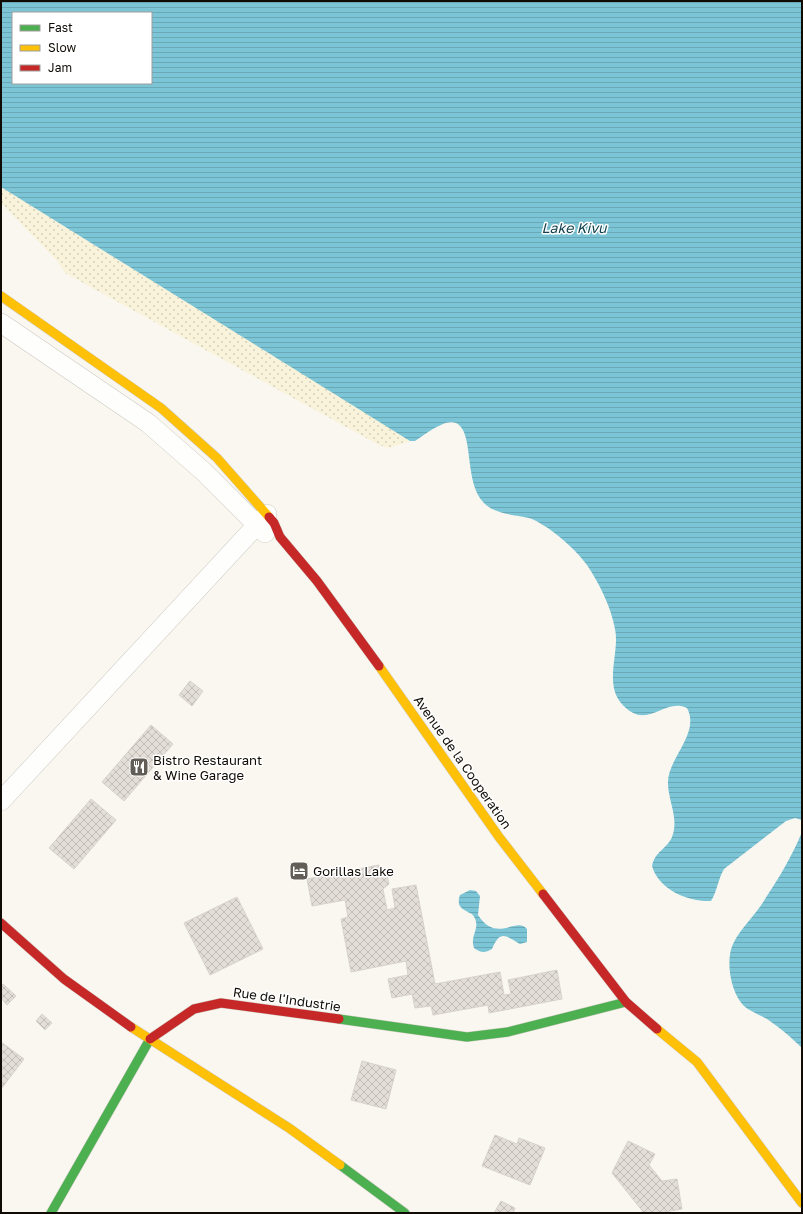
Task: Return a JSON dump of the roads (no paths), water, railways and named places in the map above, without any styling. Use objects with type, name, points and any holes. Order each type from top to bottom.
[{"type":"main road","points":[[1,296],[161,408],[217,458],[261,520]]},
{"type":"main road","name":"Avenue de la Cooperation","points":[[280,537],[322,587],[400,695],[499,837],[626,1002],[697,1062],[802,1203]]},
{"type":"main road","points":[[1,923],[64,979],[149,1040],[289,1128],[405,1213]]},
{"type":"main road","name":"Rue de l'Industrie","points":[[51,1213],[149,1040],[194,1009],[221,1003],[467,1037],[508,1032],[626,1002]]},
{"type":"street","points":[[24,312],[6,326],[148,423],[261,520],[263,532],[280,537]]},
{"type":"street","points":[[148,423],[161,408]]},
{"type":"street","points":[[204,472],[217,458]]},
{"type":"street","points":[[1,801],[261,520]]},
{"type":"water","name":"Lake Kivu","points":[[1,1],[802,1],[802,820],[795,818],[786,821],[724,869],[711,901],[702,901],[684,897],[676,893],[661,882],[652,866],[658,853],[670,841],[674,830],[674,817],[668,785],[669,775],[687,737],[690,727],[690,718],[687,708],[678,706],[670,707],[655,713],[639,715],[630,711],[621,703],[616,695],[613,677],[616,647],[615,629],[608,604],[596,580],[587,565],[576,552],[552,531],[529,518],[499,512],[484,503],[478,495],[474,485],[471,474],[467,441],[464,432],[458,424],[450,422],[445,423],[415,441],[410,441],[1,187]]},
{"type":"water","points":[[802,832],[802,1048],[772,1022],[743,1005],[732,984],[729,967],[731,951],[736,938],[761,905],[775,883],[790,858]]},
{"type":"water","points":[[470,890],[476,891],[480,896],[478,915],[485,923],[492,928],[499,929],[517,925],[523,926],[527,929],[527,942],[520,944],[503,936],[498,939],[490,950],[481,952],[474,948],[473,939],[476,927],[475,919],[472,914],[465,911],[459,905],[460,895]]},
{"type":"place","name":"Bistro Restaurant & Wine Garage","points":[[139,767]]},
{"type":"place","name":"Gorillas Lake","points":[[299,871]]}]
